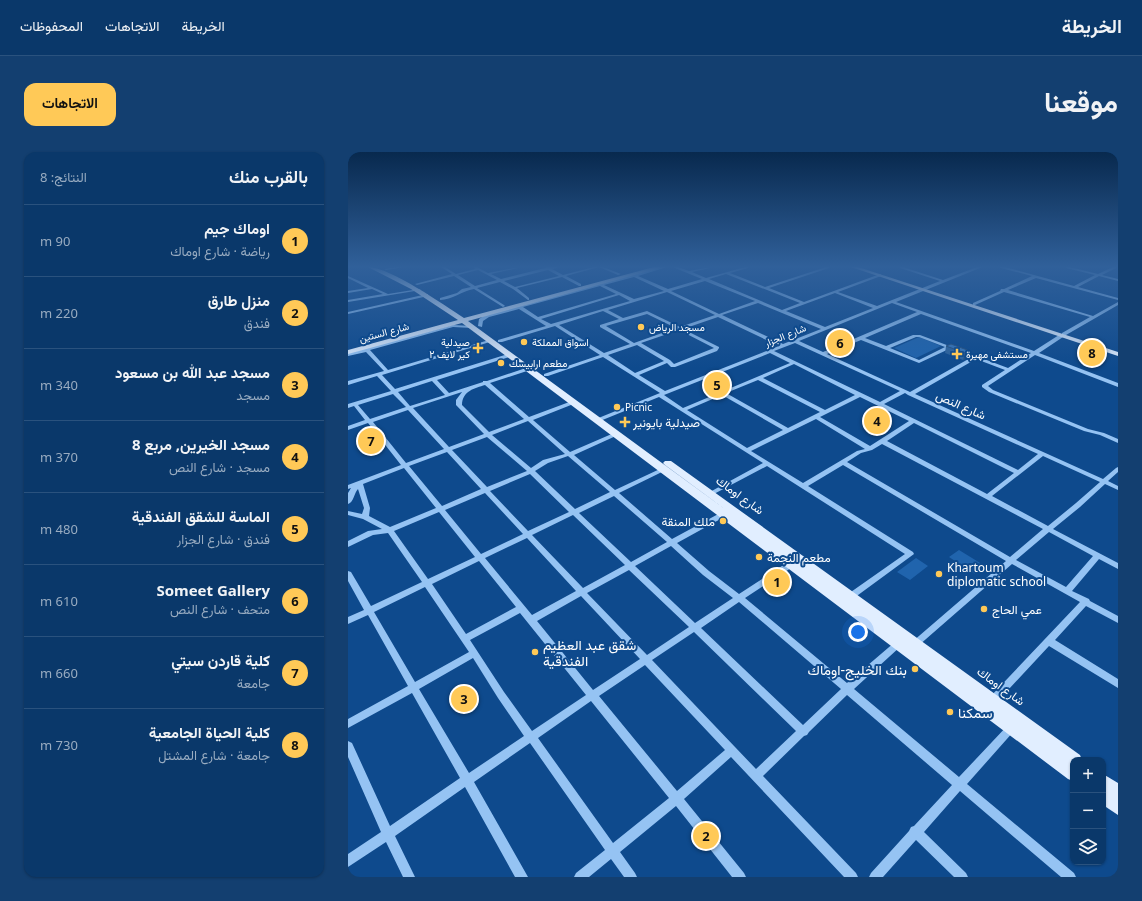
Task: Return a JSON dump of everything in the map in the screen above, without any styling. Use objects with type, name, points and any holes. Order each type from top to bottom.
[{"type":"main road","name":"شارع اوماك","points":[[435,301],[546,375],[601,419],[616,434],[1070,772]]},
{"type":"main road","name":"شارع اوماك","points":[[443,301],[462,319]]},
{"type":"main road","name":"شارع الستين","points":[[348,348],[438,327],[521,301]]},
{"type":"main road","name":"شارع الستين","points":[[348,353],[404,335],[534,301]]},
{"type":"main road","points":[[960,301],[1118,353]]},
{"type":"main road","points":[[964,301],[1062,335]]},
{"type":"main road","points":[[487,316],[495,311]]},
{"type":"main road","points":[[438,327],[462,319]]},
{"type":"main road","name":"شارع اوماك","points":[[495,341],[510,355],[574,402],[710,494],[1071,757]]},
{"type":"main road","points":[[1106,783],[1118,792]]},
{"type":"main road","points":[[1106,798],[1118,807]]},
{"type":"street","points":[[348,313],[401,301]]},
{"type":"street","points":[[495,301],[503,306]]},
{"type":"street","points":[[348,353],[367,350],[462,319],[481,320],[487,316],[541,301]]},
{"type":"street","points":[[538,318],[597,301]]},
{"type":"street","points":[[349,381],[557,325],[634,301]]},
{"type":"street","points":[[687,301],[784,346]]},
{"type":"street","points":[[796,301],[804,304]]},
{"type":"street","points":[[783,311],[812,301]]},
{"type":"street","points":[[858,301],[877,308]]},
{"type":"street","name":"شارع الجزار","points":[[601,419],[896,301]]},
{"type":"street","points":[[974,304],[980,301]]},
{"type":"street","points":[[1039,301],[1093,317]]},
{"type":"street","points":[[546,375],[759,302],[825,329]]},
{"type":"street","points":[[893,302],[1118,384]]},
{"type":"street","points":[[1118,303],[1062,335],[984,386],[986,389],[1086,430],[1102,434],[1118,441]]},
{"type":"street","points":[[520,307],[550,326]]},
{"type":"street","points":[[604,310],[621,319]]},
{"type":"street","points":[[648,312],[717,349],[673,366],[668,361],[602,326],[621,319],[648,312]]},
{"type":"street","points":[[823,354],[922,312]]},
{"type":"street","points":[[557,325],[636,374],[682,410],[748,450],[910,554],[851,596]]},
{"type":"street","points":[[886,348],[917,335],[1009,370]]},
{"type":"street","points":[[861,338],[919,362],[949,347]]},
{"type":"street","name":"شارع النص","points":[[795,341],[1118,488]]},
{"type":"street","points":[[367,350],[387,371]]},
{"type":"street","points":[[770,351],[912,422],[1018,472]]},
{"type":"street","points":[[510,355],[351,405],[368,422],[481,557],[740,877]]},
{"type":"street","points":[[910,394],[976,357]]},
{"type":"street","points":[[636,374],[668,361]]},
{"type":"street","points":[[682,410],[793,363]]},
{"type":"street","points":[[348,428],[528,368]]},
{"type":"street","points":[[378,374],[408,408],[852,877]]},
{"type":"street","points":[[759,378],[825,412]]},
{"type":"street","points":[[433,380],[448,395]]},
{"type":"street","points":[[485,382],[672,542],[706,573],[739,598],[1070,877]]},
{"type":"street","points":[[468,388],[459,400],[459,405],[489,435],[531,471],[804,732]]},
{"type":"street","points":[[879,405],[904,391]]},
{"type":"street","points":[[722,393],[787,430]]},
{"type":"street","points":[[748,450],[859,395]]},
{"type":"street","points":[[348,487],[574,402]]},
{"type":"street","points":[[815,416],[870,449]]},
{"type":"street","points":[[803,486],[859,452],[870,449],[912,422]]},
{"type":"street","points":[[348,544],[371,533],[390,530],[531,471],[540,463],[569,454],[616,434]]},
{"type":"street","points":[[882,441],[1118,566]]},
{"type":"street","points":[[988,496],[1042,454]]},
{"type":"street","points":[[843,462],[1012,561],[1068,590],[1118,620]]},
{"type":"street","points":[[710,494],[768,463]]},
{"type":"street","points":[[348,621],[664,469]]},
{"type":"street","points":[[915,644],[1118,469]]},
{"type":"street","points":[[348,502],[352,491],[359,483]]},
{"type":"street","points":[[359,483],[367,508],[365,517]]},
{"type":"street","points":[[348,513],[365,517],[390,530],[465,639],[501,695],[631,877]]},
{"type":"street","points":[[531,620],[724,514]]},
{"type":"street","points":[[1068,590],[1098,556]]},
{"type":"street","points":[[348,861],[592,695],[694,628],[712,614],[791,564]]},
{"type":"street","points":[[348,574],[468,780],[522,877]]},
{"type":"street","points":[[993,700],[1086,601]]},
{"type":"street","points":[[465,639],[522,608]]},
{"type":"street","points":[[1049,641],[1118,684]]},
{"type":"street","points":[[756,776],[804,732],[847,689],[898,644]]},
{"type":"street","points":[[348,724],[474,653]]},
{"type":"street","points":[[876,877],[915,831],[1011,728]]},
{"type":"street","points":[[348,746],[409,877]]},
{"type":"street","points":[[580,877],[676,799],[732,750]]},
{"type":"street","points":[[915,831],[962,877]]},
{"type":"shaded area","points":[[919,337],[941,346],[916,358],[894,348]]},
{"type":"shaded area","points":[[959,550],[985,566],[975,574],[949,557]]},
{"type":"shaded area","points":[[916,558],[928,566],[910,580],[897,572]]},
{"type":"building","points":[[951,344],[970,351],[965,353],[946,346]]},
{"type":"building","points":[[870,410],[883,412],[883,414],[889,415],[888,419],[869,416]]},
{"type":"place","name":"مسجد الرياض","points":[[641,327]]},
{"type":"place","name":"اسواق المملكة","points":[[524,342]]},
{"type":"place","name":"Someet Gallery","points":[[840,343]]},
{"type":"place","name":"صيدلية كير لايف ٢","points":[[478,348]]},
{"type":"place","name":"كلية الحياة الجامعية","points":[[1092,353]]},
{"type":"place","name":"مستشفى مهيرة","points":[[957,354]]},
{"type":"place","name":"مطعم ارابيسك","points":[[501,363]]},
{"type":"place","name":"الماسة للشقق الفندقية","points":[[717,385]]},
{"type":"place","name":"Picnic","points":[[617,407]]},
{"type":"place","name":"مسجد الخيرين, مربع 8","points":[[877,421]]},
{"type":"place","name":"صيدلية بايونير","points":[[625,422]]},
{"type":"place","name":"كلية قاردن سيتي","points":[[371,441]]},
{"type":"place","name":"ملك المنقة","points":[[723,521]]},
{"type":"place","name":"مطعم النجمة","points":[[759,557]]},
{"type":"place","name":"Khartoum diplomatic school","points":[[939,574]]},
{"type":"place","name":"اوماك جيم","points":[[777,582]]},
{"type":"place","name":"عمي الحاج","points":[[984,609]]},
{"type":"place","name":"شقق عبد العظيم الفندقية","points":[[535,652]]},
{"type":"place","name":"بنك الخليج-اوماك","points":[[915,669]]},
{"type":"place","name":"مسجد عبد الله بن مسعود","points":[[464,699]]},
{"type":"place","name":"سمكنا","points":[[950,712]]},
{"type":"place","name":"منزل طارق","points":[[706,836]]}]
